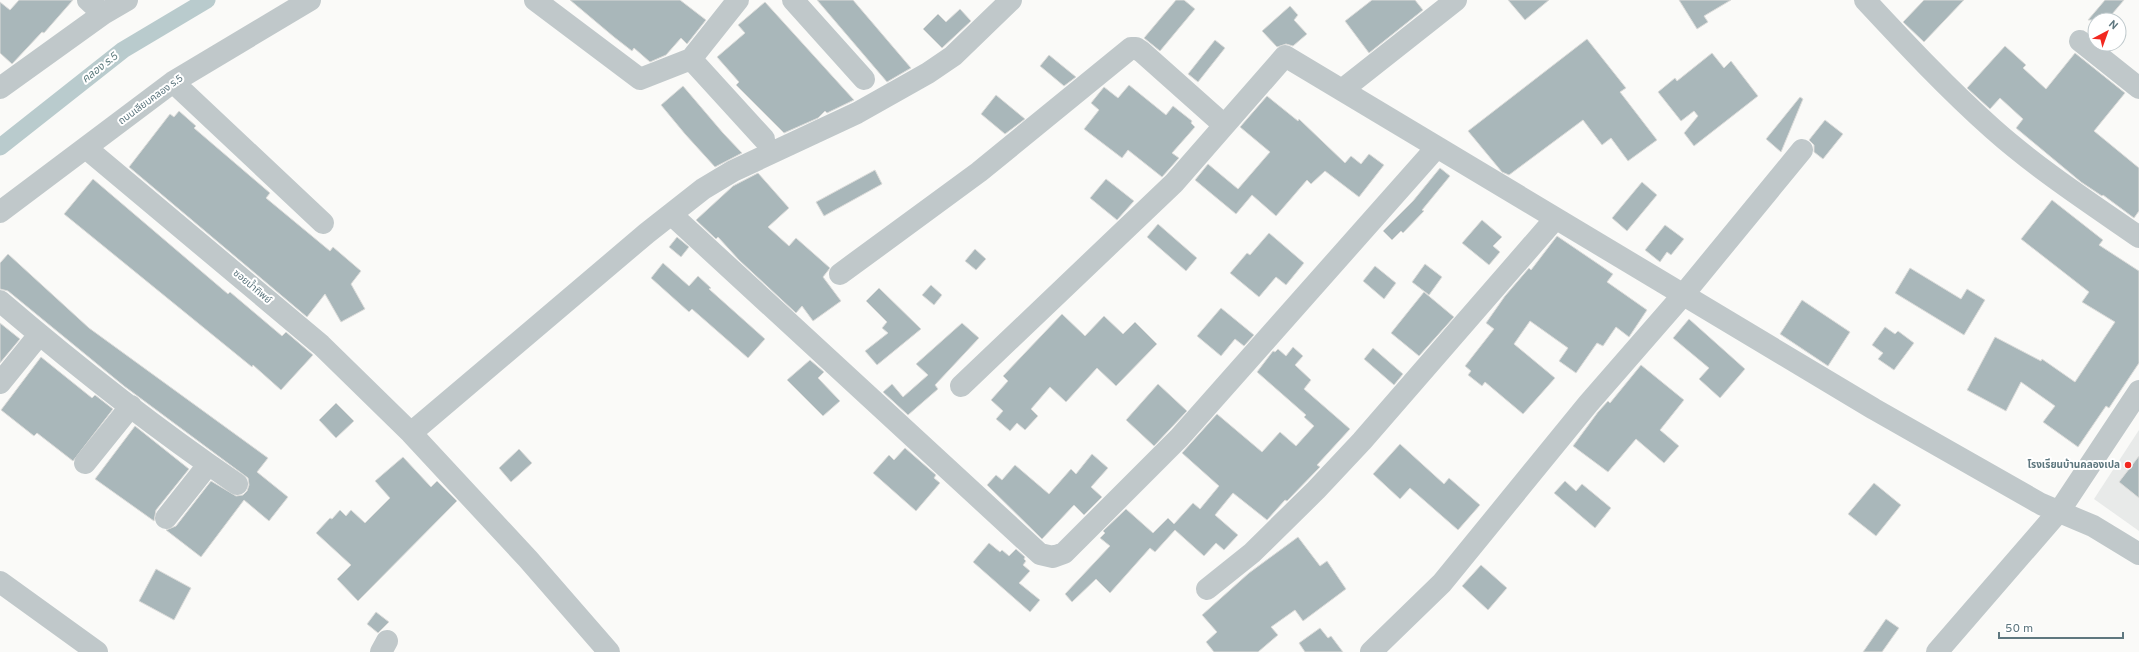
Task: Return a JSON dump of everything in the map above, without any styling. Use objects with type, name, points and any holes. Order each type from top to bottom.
[{"type":"street","points":[[3,81],[95,7],[127,0]]},
{"type":"street","name":"ถนนเลียบคลอง ร.5","points":[[0,212],[173,82],[310,0]]},
{"type":"street","points":[[535,0],[640,79],[691,59],[730,3]]},
{"type":"street","points":[[793,0],[864,79]]},
{"type":"street","points":[[412,433],[703,189],[733,171],[857,113],[928,73],[953,56],[1011,0]]},
{"type":"street","points":[[1342,90],[1456,0]]},
{"type":"street","points":[[1866,0],[1904,42],[1994,129],[2080,196],[2139,237]]},
{"type":"street","points":[[2080,41],[2139,88]]},
{"type":"street","points":[[840,274],[979,172],[1131,48],[1136,48],[1142,52],[1224,125]]},
{"type":"street","points":[[961,386],[1157,200],[1285,56],[1881,413],[2042,504],[2060,510],[2093,526],[2139,554]]},
{"type":"street","points":[[691,59],[764,139]]},
{"type":"street","points":[[173,82],[323,223]]},
{"type":"street","points":[[672,215],[1040,554],[1053,557],[1064,553],[1179,438],[1436,147]]},
{"type":"street","name":"ซอยน้ำทิพย์","points":[[86,148],[321,345],[412,433],[528,559],[609,652]]},
{"type":"street","points":[[1371,652],[1442,583],[1588,404],[1683,295],[1802,150]]},
{"type":"street","points":[[1207,589],[1252,553],[1316,490],[1362,441],[1555,219]]},
{"type":"street","points":[[0,301],[39,335],[208,465],[237,484]]},
{"type":"street","points":[[0,383],[39,335]]},
{"type":"street","points":[[1937,652],[2060,510],[2139,391]]},
{"type":"street","points":[[85,463],[131,406]]},
{"type":"street","points":[[166,518],[208,465]]},
{"type":"street","points":[[0,582],[97,652]]},
{"type":"shaded area","name":"โรงเรียนบ้านคลองเปล","points":[[2139,430],[2139,531],[2094,499]]},
{"type":"building","points":[[19,0],[73,0],[44,33],[42,32],[12,64],[0,53],[0,2],[10,10]]},
{"type":"building","points":[[570,0],[680,0],[706,20],[687,44],[681,38],[666,55],[650,62],[634,48],[632,51]]},
{"type":"building","points":[[817,0],[853,0],[911,68],[887,82]]},
{"type":"building","points":[[1176,0],[1184,0],[1195,9],[1160,51],[1144,38]]},
{"type":"building","points":[[1372,0],[1415,0],[1423,10],[1369,53],[1345,21]]},
{"type":"building","points":[[1508,0],[1549,0],[1525,20]]},
{"type":"building","points":[[1679,0],[1731,0],[1704,16],[1708,22],[1697,29]]},
{"type":"building","points":[[1924,0],[1964,0],[1924,42],[1903,22]]},
{"type":"building","points":[[2105,0],[2124,0],[2114,12],[2095,12]]},
{"type":"building","points":[[765,2],[854,100],[827,113],[825,111],[818,118],[784,133],[736,85],[739,82],[717,57],[745,33],[738,25]]},
{"type":"building","points":[[1290,6],[1298,15],[1294,20],[1307,34],[1293,46],[1286,44],[1277,47],[1262,31]]},
{"type":"building","points":[[960,9],[971,21],[942,48],[923,29],[938,14],[946,22]]},
{"type":"building","points":[[1587,39],[1626,88],[1620,92],[1657,140],[1628,161],[1611,138],[1602,145],[1583,120],[1509,175],[1502,172],[1468,131]]},
{"type":"building","points":[[1215,40],[1225,48],[1198,82],[1188,74]]},
{"type":"building","points":[[2005,46],[2026,65],[2023,68],[2046,89],[2075,53],[2125,93],[2094,131],[2139,168],[2139,211],[2134,218],[2103,195],[2102,196],[2081,182],[2016,128],[2023,119],[2000,98],[1990,109],[1967,88]]},
{"type":"building","points":[[1712,53],[1724,68],[1731,61],[1758,96],[1694,146],[1684,133],[1698,116],[1694,111],[1681,121],[1658,92],[1675,78],[1677,81]]},
{"type":"building","points":[[1049,55],[1076,77],[1064,86],[1040,66]]},
{"type":"building","points":[[1129,85],[1166,115],[1173,106],[1192,121],[1191,123],[1195,127],[1172,153],[1179,158],[1162,177],[1128,150],[1122,158],[1084,129],[1099,110],[1091,103],[1104,87],[1118,98]]},
{"type":"building","points":[[683,86],[742,153],[715,167],[685,134],[661,105]]},
{"type":"building","points":[[996,95],[1025,119],[1005,134],[981,114]]},
{"type":"building","points":[[1267,96],[1298,121],[1299,119],[1345,163],[1351,156],[1361,164],[1369,154],[1384,165],[1359,197],[1325,171],[1311,184],[1307,180],[1276,216],[1252,195],[1236,214],[1195,180],[1208,164],[1238,189],[1270,152],[1240,127]]},
{"type":"building","points":[[1800,97],[1803,99],[1781,152],[1766,139]]},
{"type":"building","points":[[179,111],[196,126],[194,128],[270,193],[266,198],[330,251],[333,247],[361,271],[351,284],[365,309],[341,322],[325,294],[307,317],[129,167],[170,114],[174,117]]},
{"type":"building","points":[[1825,120],[1843,134],[1823,159],[1814,152],[1814,145],[1809,140]]},
{"type":"building","points":[[1440,168],[1450,176],[1422,210],[1424,211],[1403,233],[1401,231],[1392,240],[1383,231],[1413,201]]},
{"type":"building","points":[[875,170],[882,184],[824,216],[816,202]]},
{"type":"building","points":[[758,173],[789,208],[768,227],[789,246],[796,238],[830,268],[823,277],[841,301],[813,321],[802,306],[796,313],[739,260],[718,237],[716,239],[696,220],[733,186]]},
{"type":"building","points":[[93,179],[228,294],[230,292],[282,336],[286,332],[313,355],[281,390],[253,365],[252,367],[64,214]]},
{"type":"building","points":[[1106,179],[1134,201],[1117,220],[1090,198]]},
{"type":"building","points":[[1642,182],[1657,195],[1627,231],[1612,218]]},
{"type":"building","points":[[2052,200],[2103,240],[2099,245],[2139,271],[2139,363],[2109,408],[2106,406],[2078,447],[2043,422],[2055,406],[2021,382],[2006,411],[1967,390],[1995,337],[2041,361],[2042,359],[2075,382],[2115,322],[2082,302],[2089,292],[2021,239]]},
{"type":"building","points":[[1482,220],[1502,237],[1493,246],[1500,252],[1489,265],[1462,243]]},
{"type":"building","points":[[1158,224],[1197,258],[1186,271],[1147,237]]},
{"type":"building","points":[[1665,225],[1684,239],[1671,255],[1667,252],[1660,262],[1645,250]]},
{"type":"building","points":[[1269,233],[1304,263],[1286,285],[1276,277],[1259,297],[1230,273],[1247,253],[1250,255]]},
{"type":"building","points":[[1557,236],[1613,274],[1607,282],[1647,310],[1629,337],[1616,327],[1603,346],[1597,343],[1576,373],[1559,361],[1568,348],[1530,321],[1514,344],[1555,378],[1523,414],[1485,382],[1482,386],[1468,375],[1471,371],[1465,366],[1494,329],[1486,323],[1505,296],[1529,268],[1531,270]]},
{"type":"building","points":[[677,237],[689,247],[681,257],[669,247]]},
{"type":"building","points":[[975,249],[986,259],[976,270],[965,261]]},
{"type":"building","points":[[8,254],[89,328],[268,458],[257,472],[288,497],[269,521],[244,500],[201,557],[166,530],[176,526],[211,481],[236,496],[243,495],[247,491],[249,485],[248,478],[124,386],[8,291],[0,289],[0,263]]},
{"type":"building","points":[[663,263],[689,286],[698,276],[711,288],[709,289],[765,339],[748,358],[692,309],[689,312],[651,278]]},
{"type":"building","points":[[1425,264],[1442,277],[1429,295],[1412,282]]},
{"type":"building","points":[[1375,266],[1396,283],[1384,299],[1363,281]]},
{"type":"building","points":[[1910,268],[1961,299],[1967,289],[1985,300],[1964,335],[1895,293]]},
{"type":"building","points":[[931,285],[942,295],[934,305],[922,295]]},
{"type":"building","points":[[879,288],[921,329],[877,365],[865,351],[888,333],[882,328],[887,322],[866,301]]},
{"type":"building","points":[[1424,292],[1454,317],[1419,356],[1391,333]]},
{"type":"building","points":[[1802,300],[1850,332],[1828,366],[1780,334]]},
{"type":"building","points":[[1221,308],[1254,335],[1244,346],[1235,339],[1221,356],[1197,336]]},
{"type":"building","points":[[1062,314],[1085,336],[1104,316],[1123,334],[1135,322],[1157,344],[1116,386],[1097,368],[1066,402],[1050,387],[1031,409],[1038,416],[1025,430],[1017,423],[1010,431],[996,419],[1003,411],[991,400],[1008,381],[1003,376]]},
{"type":"building","points":[[1689,319],[1745,369],[1720,398],[1699,379],[1709,368],[1673,338]]},
{"type":"building","points":[[0,323],[20,339],[0,363]]},
{"type":"building","points":[[962,323],[979,338],[935,385],[938,389],[908,415],[883,392],[892,384],[903,397],[928,375],[916,364]]},
{"type":"building","points":[[1885,327],[1895,334],[1898,331],[1914,343],[1894,370],[1878,359],[1883,353],[1872,345]]},
{"type":"building","points":[[1293,347],[1303,356],[1295,365],[1311,380],[1304,389],[1350,429],[1317,465],[1320,467],[1287,501],[1285,500],[1267,520],[1233,493],[1215,515],[1238,535],[1224,550],[1216,543],[1204,556],[1175,530],[1155,552],[1150,548],[1110,593],[1096,579],[1072,602],[1065,594],[1110,546],[1100,538],[1105,533],[1103,531],[1126,509],[1153,533],[1168,518],[1174,524],[1193,503],[1200,509],[1219,486],[1182,453],[1217,414],[1262,452],[1280,432],[1296,446],[1314,426],[1304,417],[1306,415],[1257,372],[1273,351],[1275,352],[1278,349],[1286,356]]},
{"type":"building","points":[[1373,348],[1403,374],[1394,385],[1364,359]]},
{"type":"building","points":[[41,357],[92,398],[95,395],[113,409],[73,461],[37,433],[34,436],[1,410]]},
{"type":"building","points":[[810,360],[824,372],[818,378],[840,401],[823,416],[787,380]]},
{"type":"building","points":[[1641,365],[1684,400],[1660,430],[1679,446],[1664,463],[1636,439],[1608,472],[1573,446],[1598,412],[1608,401],[1610,403]]},
{"type":"building","points":[[1158,384],[1187,411],[1154,446],[1126,420]]},
{"type":"building","points":[[336,403],[354,421],[336,438],[319,420]]},
{"type":"building","points":[[135,426],[189,469],[156,510],[154,521],[95,479]]},
{"type":"building","points":[[1400,444],[1444,484],[1449,478],[1480,505],[1458,530],[1410,488],[1400,499],[1373,474]]},
{"type":"building","points":[[905,448],[936,475],[934,478],[940,483],[916,511],[873,473],[889,455],[894,460]]},
{"type":"building","points":[[519,449],[532,463],[511,482],[499,468]]},
{"type":"building","points":[[1092,454],[1108,468],[1091,487],[1102,497],[1084,515],[1074,505],[1042,539],[987,485],[996,475],[1002,480],[1015,465],[1049,494],[1071,469],[1076,474]]},
{"type":"building","points":[[2139,456],[2139,498],[2119,482]]},
{"type":"building","points":[[403,457],[431,487],[437,481],[457,501],[358,601],[337,579],[351,565],[316,533],[340,510],[346,516],[351,510],[365,523],[390,498],[375,481]]},
{"type":"building","points":[[1565,481],[1576,491],[1582,484],[1611,508],[1595,528],[1554,493]]},
{"type":"building","points":[[1874,483],[1901,505],[1876,536],[1848,514]]},
{"type":"building","points":[[1298,537],[1320,566],[1327,561],[1346,589],[1303,621],[1295,610],[1271,627],[1278,635],[1258,652],[1214,652],[1206,642],[1217,632],[1202,615],[1249,573]]},
{"type":"building","points":[[989,543],[1000,552],[1002,550],[1009,556],[1016,549],[1025,557],[1024,559],[1026,561],[1023,565],[1030,571],[1019,583],[1040,600],[1030,612],[973,562]]},
{"type":"building","points":[[1481,565],[1507,588],[1488,610],[1462,586]]},
{"type":"building","points":[[156,569],[191,588],[174,620],[139,601]]},
{"type":"building","points":[[376,612],[389,622],[378,633],[367,624]]},
{"type":"building","points":[[1886,619],[1899,628],[1882,652],[1863,652]]},
{"type":"building","points":[[1320,628],[1328,638],[1331,636],[1343,652],[1305,652],[1299,643]]},
{"type":"waterway","name":"คลอง ร.5","points":[[0,147],[123,50],[207,0]]},
{"type":"place","name":"โรงเรียนบ้านคลองเปล","points":[[2128,465]]}]
